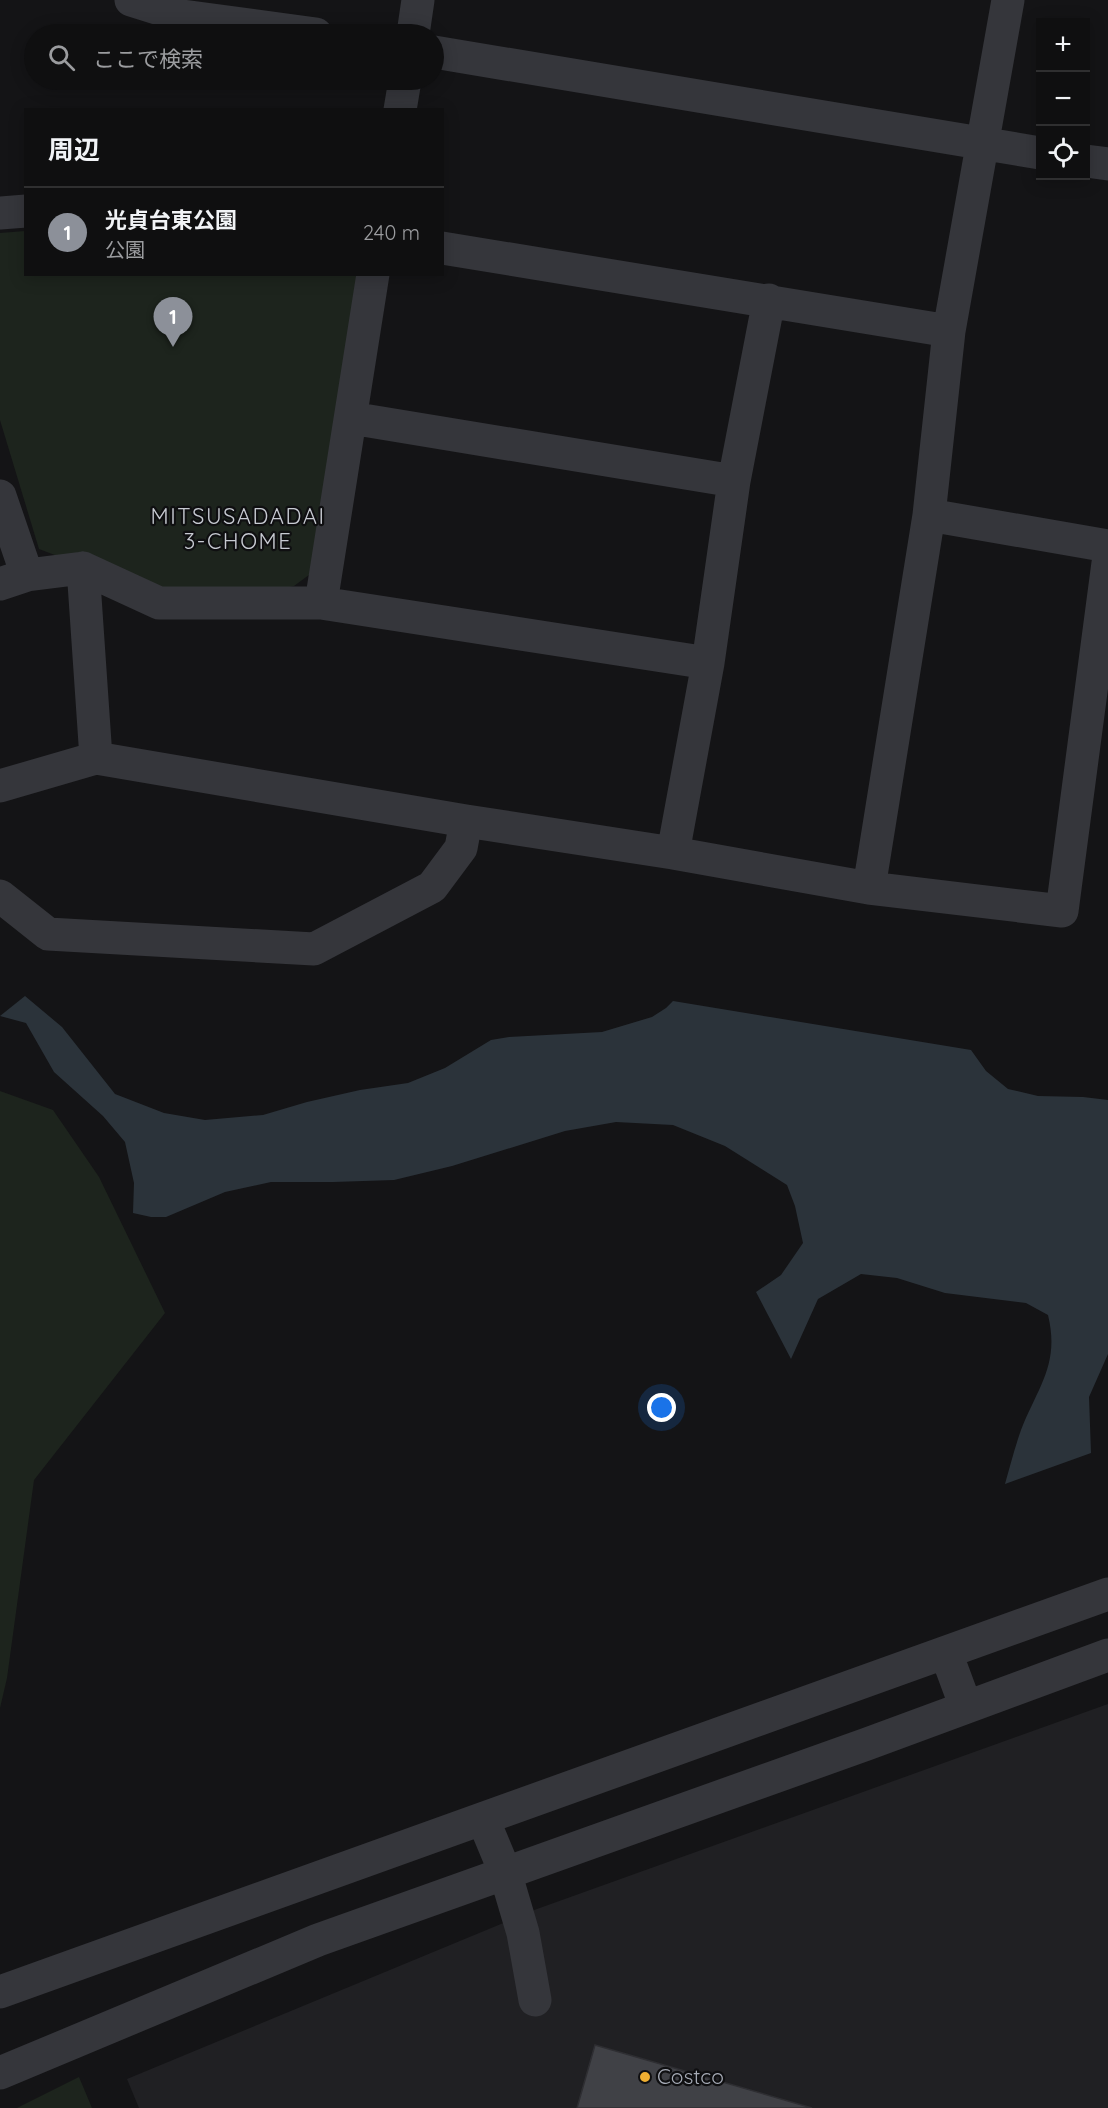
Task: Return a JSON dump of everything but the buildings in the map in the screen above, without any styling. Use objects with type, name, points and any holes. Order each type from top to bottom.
[{"type":"street","points":[[131,0],[182,16],[241,24]]},
{"type":"street","points":[[414,24],[418,0]]},
{"type":"street","points":[[869,888],[929,515],[949,331],[1008,0]]},
{"type":"street","points":[[444,54],[1036,152]]},
{"type":"street","points":[[400,108],[403,90]]},
{"type":"street","points":[[1090,161],[1108,164]]},
{"type":"street","points":[[0,213],[24,211]]},
{"type":"street","points":[[444,248],[949,331]]},
{"type":"street","points":[[321,603],[373,276]]},
{"type":"street","points":[[672,853],[708,663],[734,481],[769,300]]},
{"type":"street","points":[[351,418],[734,481]]},
{"type":"street","points":[[0,496],[14,579],[83,568],[159,603],[321,603],[708,663]]},
{"type":"street","points":[[929,515],[1108,546]]},
{"type":"street","points":[[0,786],[96,758],[672,853],[869,888],[1062,911],[1096,762],[1108,563]]},
{"type":"street","points":[[83,568],[96,758]]},
{"type":"street","points":[[0,896],[48,934],[314,949],[432,887],[461,848],[466,820]]},
{"type":"street","points":[[0,1992],[1108,1594]]},
{"type":"street","points":[[946,1653],[966,1707]]},
{"type":"street","points":[[0,2073],[318,1940],[1108,1655]]},
{"type":"street","points":[[483,1819],[505,1872],[523,1934],[535,2000]]},
{"type":"shaded area","points":[[24,231],[24,276],[357,276],[313,572],[294,586],[229,601],[149,591],[39,549],[0,420],[0,233]]},
{"type":"shaded area","points":[[25,996],[62,1027],[115,1094],[164,1113],[205,1120],[263,1115],[360,1090],[408,1083],[445,1068],[491,1040],[602,1032],[652,1017],[673,1001],[971,1050],[986,1071],[1008,1089],[1038,1096],[1108,1100],[1108,1354],[1089,1397],[1091,1453],[1005,1484],[1021,1430],[1045,1375],[1051,1348],[1048,1315],[1026,1303],[945,1293],[897,1278],[861,1274],[818,1299],[791,1359],[756,1292],[781,1275],[803,1243],[795,1206],[787,1185],[725,1146],[673,1125],[616,1122],[565,1131],[452,1166],[394,1180],[271,1182],[225,1192],[166,1217],[151,1217],[133,1213],[134,1183],[125,1142],[103,1116],[54,1072],[26,1023],[0,1016]]},
{"type":"shaded area","points":[[0,1091],[53,1110],[99,1177],[165,1313],[34,1480],[7,1678],[0,1708]]},
{"type":"shaded area","name":"Costco","points":[[1108,1704],[1108,2108],[139,2108],[127,2079],[537,1909]]},
{"type":"shaded area","points":[[79,2077],[92,2108],[17,2108]]},
{"type":"place","name":"光貞台東公園","points":[[173,347]]},
{"type":"place","name":"Costco","points":[[645,2077]]},
{"type":"district","name":"MITSUSADADAI 3-CHOME","points":[[238,528]]}]
